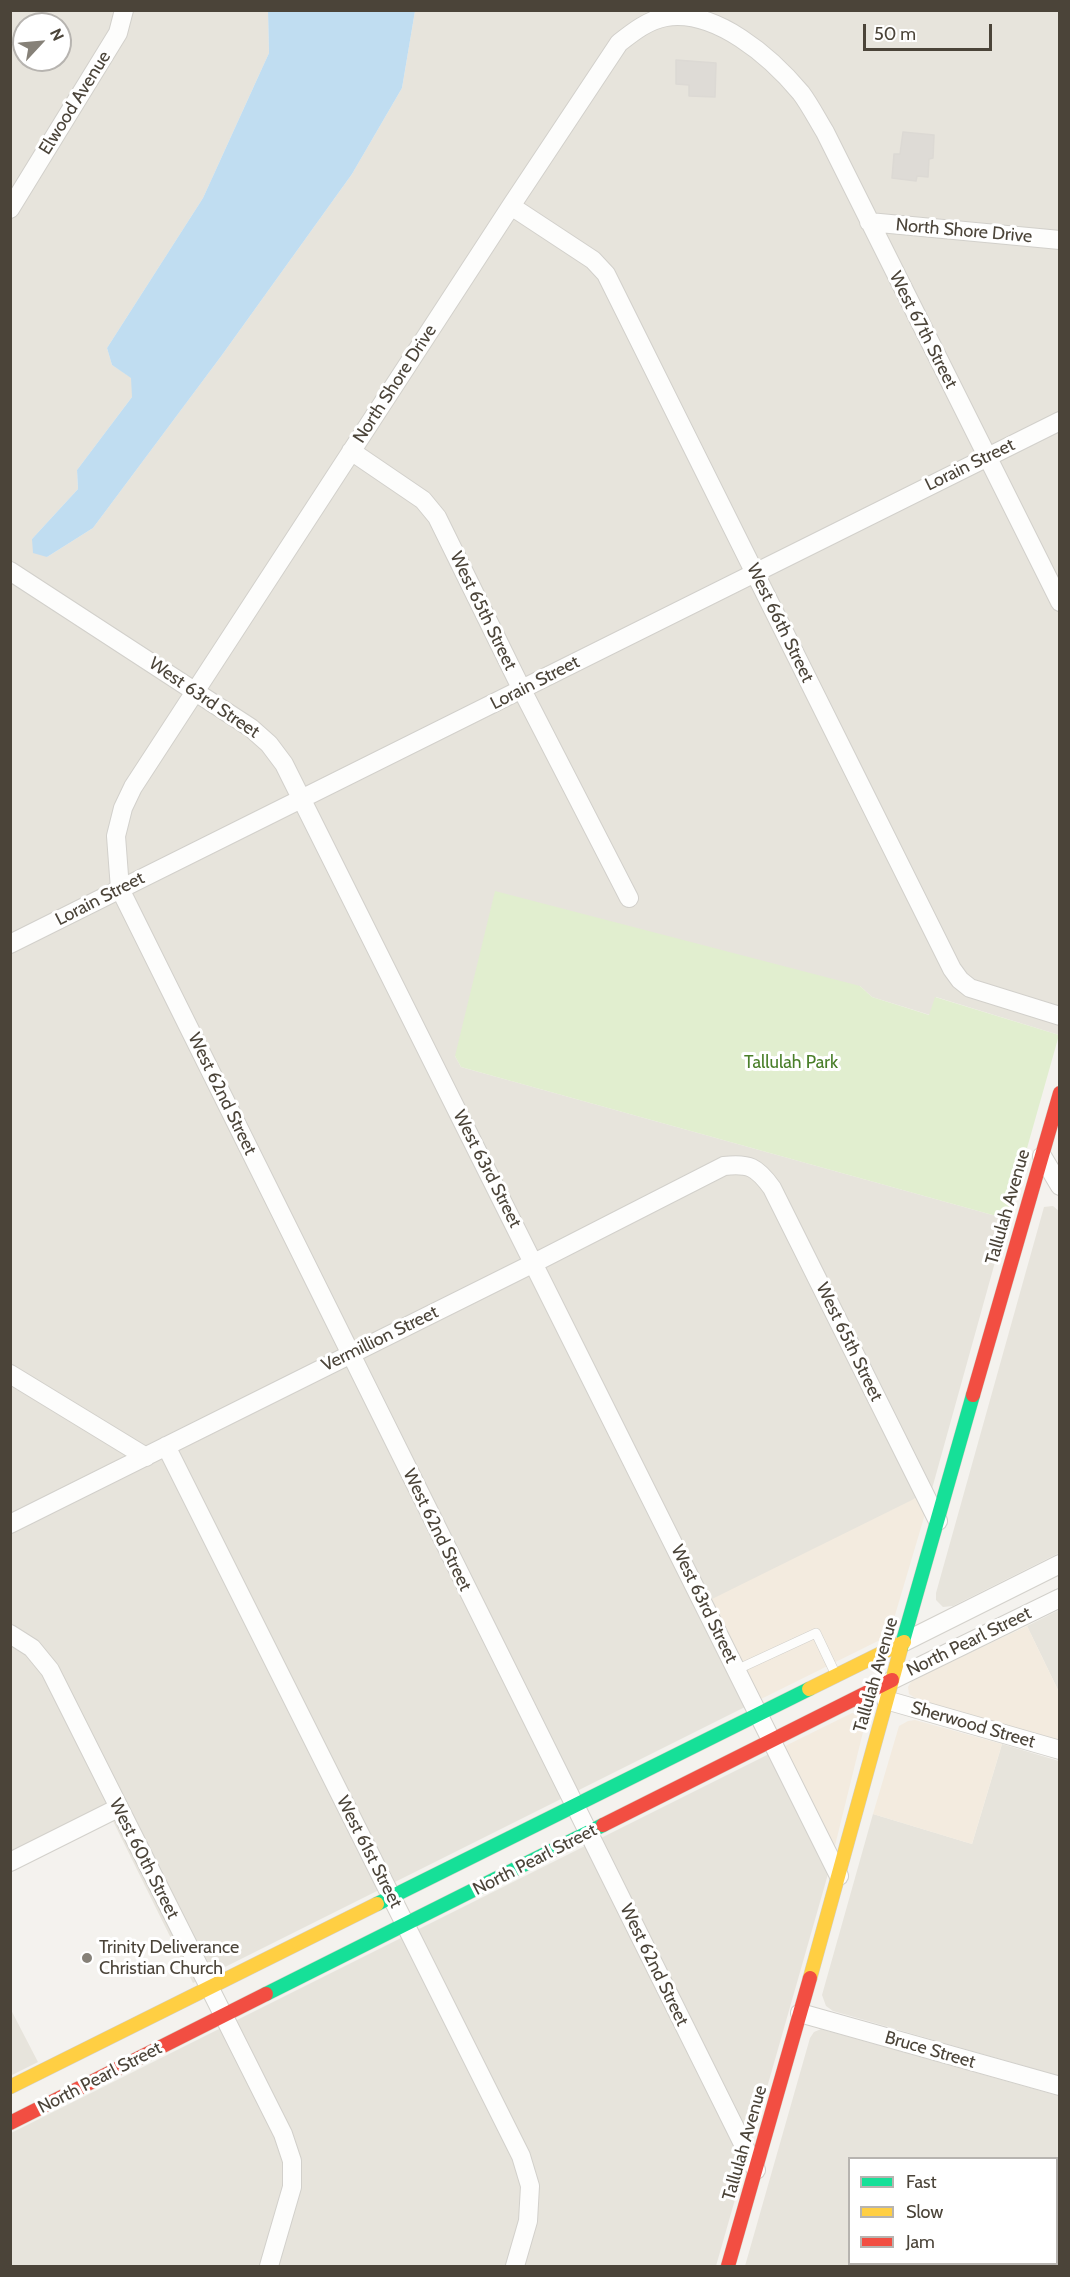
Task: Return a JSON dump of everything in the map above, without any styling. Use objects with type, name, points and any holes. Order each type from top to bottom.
[{"type":"street","name":"Elwood Avenue","points":[[10,209],[15,189],[118,33],[124,10]]},
{"type":"street","name":"North Shore Drive","points":[[120,889],[117,836],[123,808],[133,787],[619,43],[641,27],[666,17],[691,17],[714,24],[741,38],[775,66]]},
{"type":"street","name":"West 67th Street","points":[[775,66],[802,94],[825,132],[1059,602]]},
{"type":"street","name":"West 66th Street","points":[[511,206],[593,260],[606,274],[956,974],[970,988],[1059,1016]]},
{"type":"street","name":"North Shore Drive","points":[[869,222],[1059,240]]},
{"type":"street","name":"Lorain Street","points":[[10,944],[1059,421]]},
{"type":"street","name":"West 65th Street","points":[[351,451],[423,500],[437,516],[522,690],[629,898]]},
{"type":"street","name":"West 63rd Street","points":[[10,571],[251,728],[269,744],[284,764],[839,1876]]},
{"type":"street","name":"West 62nd Street","points":[[120,889],[756,2170]]},
{"type":"street","name":"Tallulah Avenue","points":[[728,2266],[1059,1094]]},
{"type":"street","points":[[1042,1156],[1059,1186]]},
{"type":"street","name":"Vermillion Street","points":[[10,1524],[724,1166],[739,1164],[752,1167]]},
{"type":"street","name":"West 65th Street","points":[[752,1167],[772,1188],[938,1522]]},
{"type":"street","points":[[10,1374],[146,1456]]},
{"type":"street","name":"West 61st Street","points":[[166,1446],[520,2156],[530,2186],[528,2221],[515,2266]]},
{"type":"street","name":"North Pearl Street","points":[[10,2087],[1059,1564]]},
{"type":"street","name":"North Pearl Street","points":[[10,2123],[1059,1598]]},
{"type":"street","name":"West 60th Street","points":[[10,1634],[32,1648],[50,1670],[283,2134],[292,2161],[292,2187],[269,2266]]},
{"type":"street","name":"Sherwood Street","points":[[886,1700],[1059,1750]]},
{"type":"street","points":[[10,1862],[118,1808]]},
{"type":"street","name":"Bruce Street","points":[[800,2013],[1059,2086]]},
{"type":"lane","points":[[736,1670],[816,1633],[836,1676]]},
{"type":"shaded area","points":[[11,11],[268,11],[269,53],[203,198],[107,348],[112,365],[132,378],[132,397],[77,470],[78,489],[32,539],[47,557],[93,528],[222,355],[352,174],[402,88],[415,11],[1059,11],[1059,1035],[936,997],[930,1015],[872,997],[860,986],[455,1056],[461,1067],[1007,1219],[925,1514],[915,1498],[761,1699],[193,1983],[113,1821],[11,1871]]},
{"type":"shaded area","points":[[1053,1206],[1060,1212],[1059,1553],[953,1606],[943,1607],[936,1600],[936,1593],[1044,1207]]},
{"type":"shaded area","points":[[916,1498],[925,1514],[890,1632],[882,1639],[761,1699],[712,1599]]},
{"type":"shaded area","points":[[1059,1610],[1059,1692],[1027,1626]]},
{"type":"shaded area","points":[[1027,1626],[1059,1692],[1059,1741],[920,1701],[909,1694],[908,1687],[912,1680]]},
{"type":"shaded area","points":[[852,1713],[861,1715],[865,1724],[828,1874],[769,1754]]},
{"type":"shaded area","points":[[915,1720],[1002,1744],[972,1844],[873,1814],[899,1726]]},
{"type":"shaded area","points":[[1002,1744],[1059,1761],[1059,2076],[833,2011],[826,2006],[822,1995],[873,1814],[972,1844]]},
{"type":"shaded area","points":[[769,1754],[828,1874],[716,2266],[11,2266],[11,2133]]},
{"type":"shaded area","points":[[10,2008],[38,2062],[10,2076]]},
{"type":"shaded area","points":[[821,2029],[1059,2096],[1059,2266],[745,2266],[810,2038],[814,2032]]},
{"type":"green space","name":"Tallulah Park","points":[[495,891],[860,986],[872,997],[929,1015],[935,997],[1059,1035],[1007,1219],[461,1067],[455,1056]]},
{"type":"water","points":[[268,11],[415,11],[402,88],[352,174],[222,355],[93,528],[47,557],[33,553],[32,539],[78,489],[77,470],[132,397],[131,378],[112,365],[107,348],[203,198],[269,53]]},
{"type":"building","points":[[676,60],[716,63],[715,97],[689,96],[689,85],[676,84]]},
{"type":"building","points":[[903,132],[934,135],[933,158],[929,159],[928,177],[917,176],[916,181],[892,178],[894,154],[900,154]]},
{"type":"traffic: fast","points":[[901,1648],[973,1395]]},
{"type":"traffic: fast","points":[[377,1904],[809,1689]]},
{"type":"traffic: fast","points":[[266,1994],[603,1825]]},
{"type":"traffic: slow","points":[[809,1689],[904,1642]]},
{"type":"traffic: slow","points":[[810,1978],[901,1648]]},
{"type":"traffic: slow","points":[[10,2087],[377,1904]]},
{"type":"traffic: jam","points":[[973,1395],[1060,1093]]},
{"type":"traffic: jam","points":[[603,1825],[892,1680]]},
{"type":"traffic: jam","points":[[728,2266],[810,1978]]},
{"type":"traffic: jam","points":[[10,2123],[266,1994]]},
{"type":"place","name":"Trinity Deliverance Christian Church","points":[[87,1958]]}]
